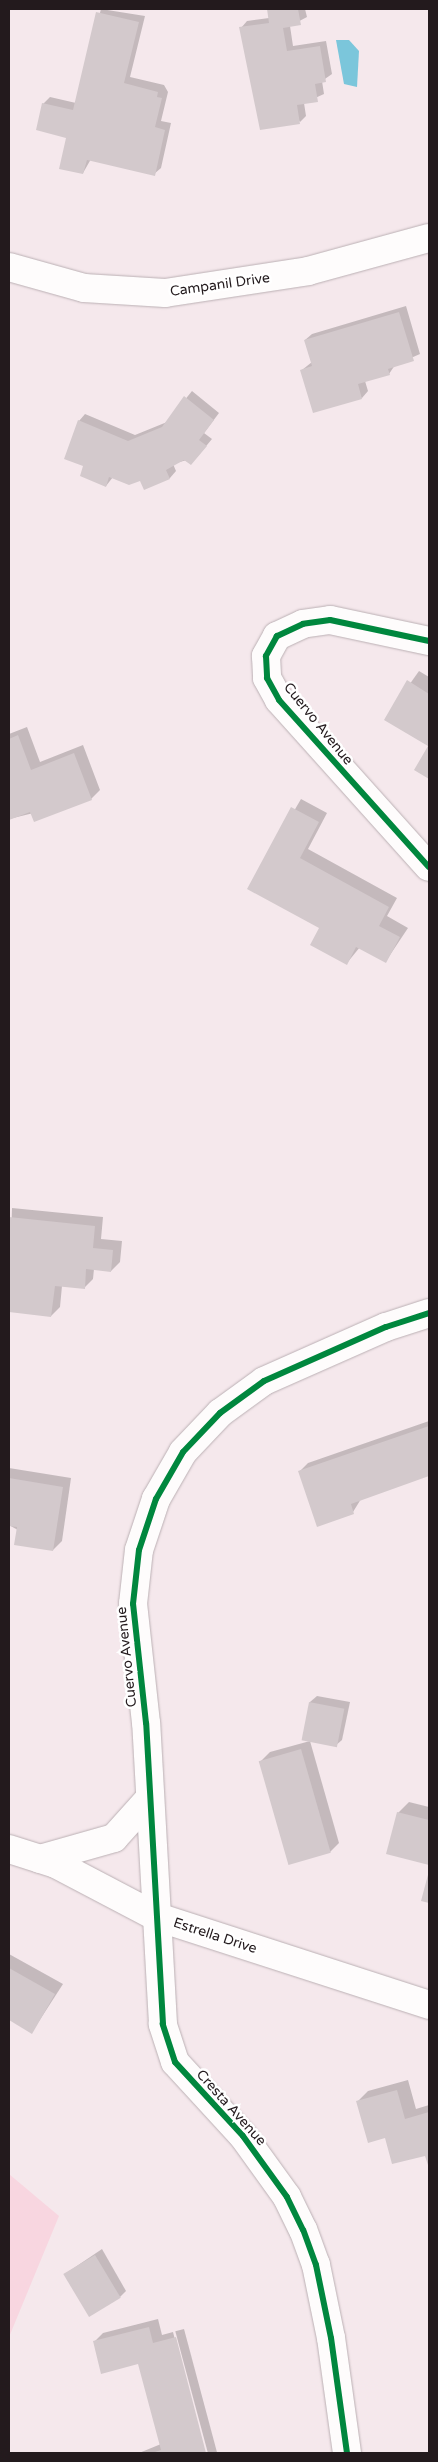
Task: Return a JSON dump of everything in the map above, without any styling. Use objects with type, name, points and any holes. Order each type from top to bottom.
[{"type":"street","name":"Campanil Drive","points":[[9,267],[84,288],[165,293],[308,271],[429,238]]},
{"type":"street","name":"Cuervo Avenue","points":[[429,641],[330,620],[303,624],[278,636],[266,656],[267,678],[279,700],[429,867]]},
{"type":"street","name":"Cuervo Avenue","points":[[157,1917],[133,1604],[139,1550],[156,1499],[183,1452],[220,1413],[264,1381],[386,1327],[429,1313]]},
{"type":"street","points":[[40,1859],[114,1838],[149,1799]]},
{"type":"street","name":"Estrella Drive","points":[[9,1849],[40,1859],[157,1917],[429,2005]]},
{"type":"street","name":"Cresta Avenue","points":[[157,1917],[163,2024],[175,2062],[243,2136],[287,2197],[316,2265],[347,2453]]},
{"type":"shaded area","points":[[9,2174],[59,2216],[9,2337]]},
{"type":"water","points":[[336,40],[349,40],[359,51],[357,87],[344,84]]},
{"type":"building","points":[[267,9],[298,9],[301,25],[283,28],[287,51],[320,46],[326,82],[315,84],[318,102],[297,105],[300,124],[260,130],[239,27],[269,23]]},
{"type":"building","points":[[96,12],[139,22],[124,83],[158,92],[157,97],[162,98],[155,127],[165,130],[155,176],[87,160],[83,174],[59,169],[66,138],[36,130],[42,103],[73,110]]},
{"type":"building","points":[[399,312],[414,361],[388,369],[390,375],[358,384],[362,399],[313,413],[300,370],[312,366],[304,340]]},
{"type":"building","points":[[184,396],[214,420],[199,440],[207,446],[191,465],[184,460],[166,470],[170,479],[144,490],[140,481],[129,485],[109,477],[106,487],[80,476],[83,466],[64,459],[78,420],[128,441],[162,427]]},
{"type":"building","points":[[407,680],[429,694],[429,779],[414,770],[428,746],[384,720]]},
{"type":"building","points":[[18,735],[31,770],[74,753],[92,800],[34,822],[30,812],[9,820],[9,739]]},
{"type":"building","points":[[291,807],[319,822],[300,858],[389,907],[379,926],[400,937],[386,963],[356,947],[347,965],[310,945],[319,928],[247,889]]},
{"type":"building","points":[[9,1217],[95,1226],[93,1248],[113,1250],[111,1272],[86,1269],[85,1289],[55,1286],[51,1317],[9,1312]]},
{"type":"building","points":[[429,1426],[429,1476],[351,1504],[354,1514],[317,1527],[298,1471]]},
{"type":"building","points":[[9,1478],[63,1487],[53,1551],[14,1545],[17,1527],[9,1526]]},
{"type":"building","points":[[309,1702],[344,1709],[337,1747],[302,1740]]},
{"type":"building","points":[[301,1749],[331,1853],[288,1865],[259,1761]]},
{"type":"building","points":[[397,1812],[429,1820],[429,1865],[386,1854]]},
{"type":"building","points":[[429,1871],[429,1903],[421,1901]]},
{"type":"building","points":[[9,1968],[55,1994],[32,2034],[9,2020]]},
{"type":"building","points":[[397,2090],[405,2119],[429,2112],[429,2168],[425,2156],[392,2164],[385,2138],[368,2143],[356,2101]]},
{"type":"building","points":[[95,2255],[121,2298],[89,2317],[63,2274]]},
{"type":"building","points":[[149,2327],[153,2343],[176,2337],[206,2453],[152,2453],[161,2450],[138,2364],[101,2374],[93,2341]]},
{"type":"cycle path","points":[[429,641],[330,620],[303,624],[277,636],[266,656],[267,678],[279,700],[429,867]]},
{"type":"cycle path","points":[[347,2453],[331,2338],[316,2265],[303,2230],[287,2197],[243,2136],[175,2062],[163,2024],[146,1723],[133,1604],[139,1550],[156,1499],[183,1452],[220,1413],[264,1381],[386,1327],[429,1313]]}]
